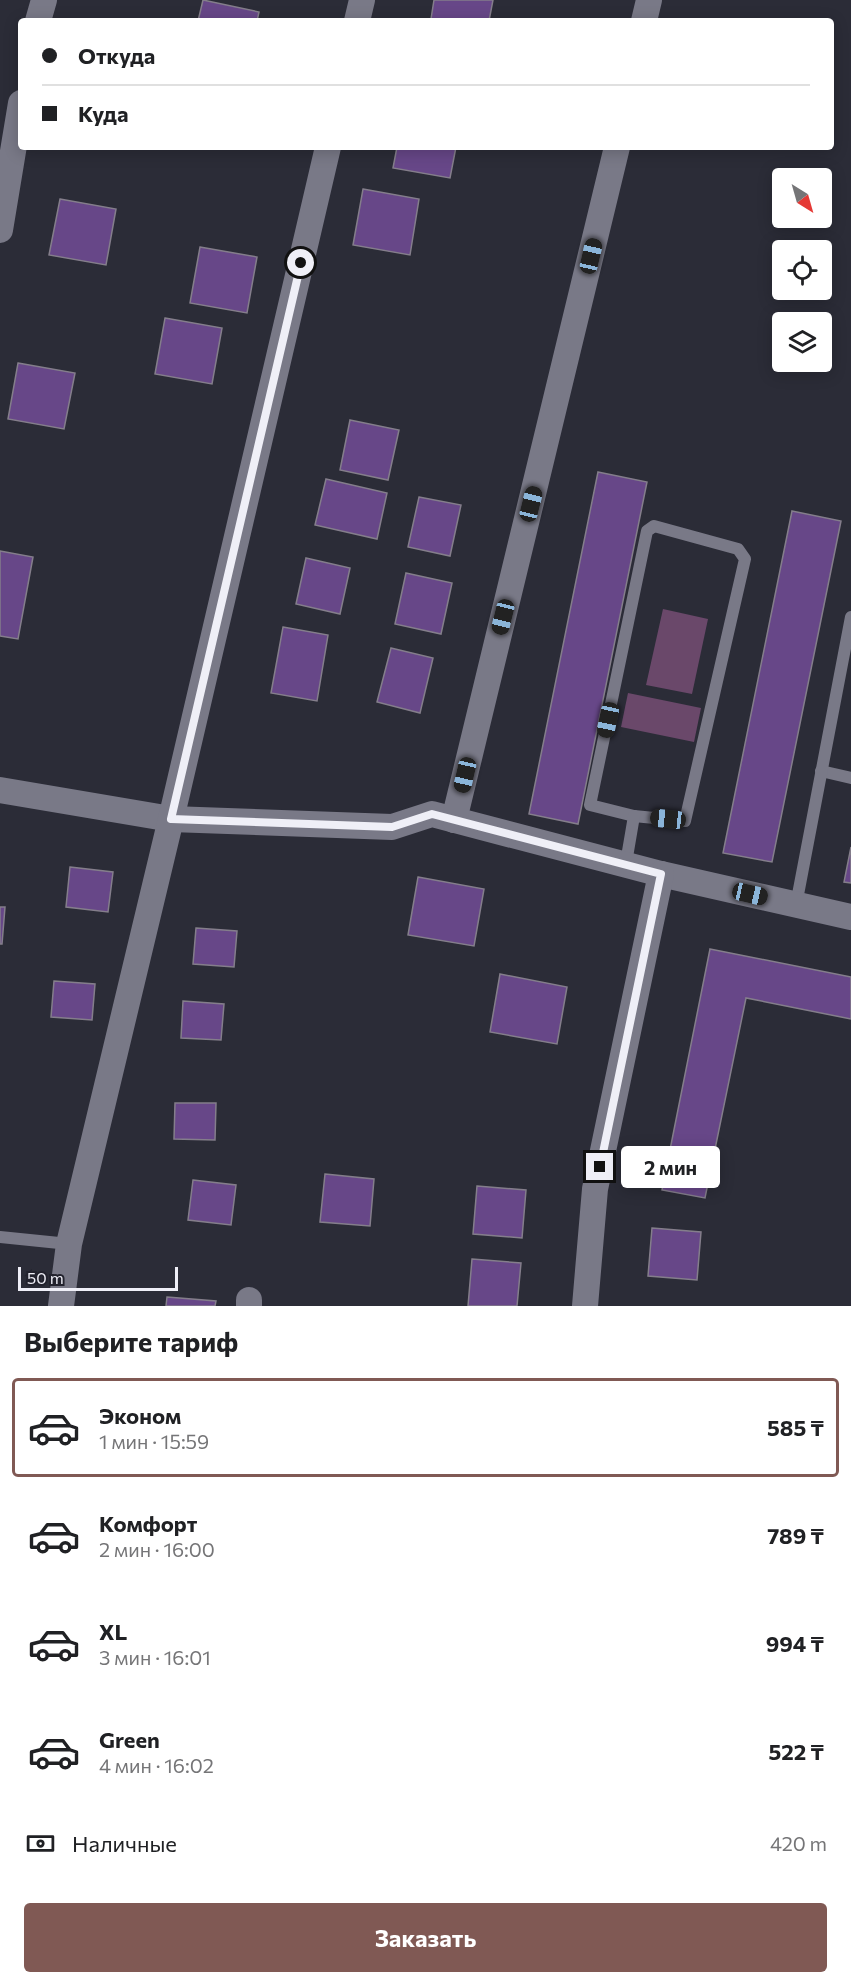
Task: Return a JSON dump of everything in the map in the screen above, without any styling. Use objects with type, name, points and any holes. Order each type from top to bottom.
[{"type":"street","points":[[39,18],[44,0]]},
{"type":"street","points":[[358,18],[362,0]]},
{"type":"street","points":[[645,18],[649,0]]},
{"type":"street","points":[[0,230],[18,121]]},
{"type":"street","points":[[61,1306],[69,1244],[327,150]]},
{"type":"street","points":[[454,820],[616,150]]},
{"type":"street","points":[[0,790],[171,819],[392,827],[432,814],[661,874],[851,917]]},
{"type":"street","points":[[585,1306],[595,1189],[661,874]]},
{"type":"lane","points":[[654,526],[738,549],[745,559],[685,821],[634,816],[590,805],[647,531],[654,526]]},
{"type":"lane","points":[[796,904],[851,617]]},
{"type":"lane","points":[[821,771],[851,778]]},
{"type":"lane","points":[[626,863],[634,816]]},
{"type":"lane","points":[[0,1237],[69,1244]]},
{"type":"shaded area","points":[[663,609],[708,619],[692,694],[646,685]]},
{"type":"shaded area","points":[[628,693],[701,708],[694,742],[621,727]]},
{"type":"building","points":[[203,0],[259,12],[258,18],[199,18]]},
{"type":"building","points":[[434,0],[493,0],[490,18],[431,18]]},
{"type":"building","points":[[396,150],[455,150],[450,178],[393,168]]},
{"type":"building","points":[[363,189],[419,199],[410,255],[353,245]]},
{"type":"building","points":[[60,199],[116,209],[106,265],[49,255]]},
{"type":"building","points":[[200,247],[257,257],[247,313],[190,303]]},
{"type":"building","points":[[165,318],[222,328],[212,384],[155,374]]},
{"type":"building","points":[[18,363],[75,373],[64,429],[8,419]]},
{"type":"building","points":[[350,420],[399,430],[388,480],[340,470]]},
{"type":"building","points":[[598,472],[647,482],[578,824],[529,814]]},
{"type":"building","points":[[326,479],[387,493],[377,539],[315,525]]},
{"type":"building","points":[[419,497],[461,505],[450,556],[408,547]]},
{"type":"building","points":[[792,511],[841,521],[772,862],[723,853]]},
{"type":"building","points":[[0,551],[33,557],[18,639],[0,636]]},
{"type":"building","points":[[306,558],[350,568],[340,614],[296,604]]},
{"type":"building","points":[[406,573],[452,583],[441,634],[395,624]]},
{"type":"building","points":[[283,627],[328,635],[317,701],[271,693]]},
{"type":"building","points":[[391,648],[433,658],[420,713],[377,702]]},
{"type":"building","points":[[851,847],[851,883],[844,882]]},
{"type":"building","points":[[70,867],[113,872],[108,912],[66,907]]},
{"type":"building","points":[[418,877],[484,889],[474,946],[408,935]]},
{"type":"building","points":[[0,907],[5,907],[2,944],[0,944]]},
{"type":"building","points":[[196,928],[237,931],[234,967],[193,964]]},
{"type":"building","points":[[710,949],[851,977],[851,1019],[746,998],[705,1198],[662,1190]]},
{"type":"building","points":[[500,974],[567,987],[557,1044],[490,1032]]},
{"type":"building","points":[[54,981],[95,984],[92,1020],[51,1017]]},
{"type":"building","points":[[183,1001],[224,1004],[221,1040],[181,1038]]},
{"type":"building","points":[[175,1103],[216,1103],[215,1140],[174,1139]]},
{"type":"building","points":[[325,1174],[374,1179],[370,1226],[320,1222]]},
{"type":"building","points":[[193,1180],[236,1185],[231,1225],[188,1220]]},
{"type":"building","points":[[477,1186],[526,1190],[522,1238],[473,1234]]},
{"type":"building","points":[[652,1228],[701,1232],[697,1280],[648,1276]]},
{"type":"building","points":[[472,1259],[521,1263],[517,1306],[468,1306]]},
{"type":"building","points":[[167,1297],[216,1301],[215,1306],[166,1306]]},
{"type":"route","points":[[301,263],[171,819],[392,827],[432,814],[661,874],[600,1167]]}]
